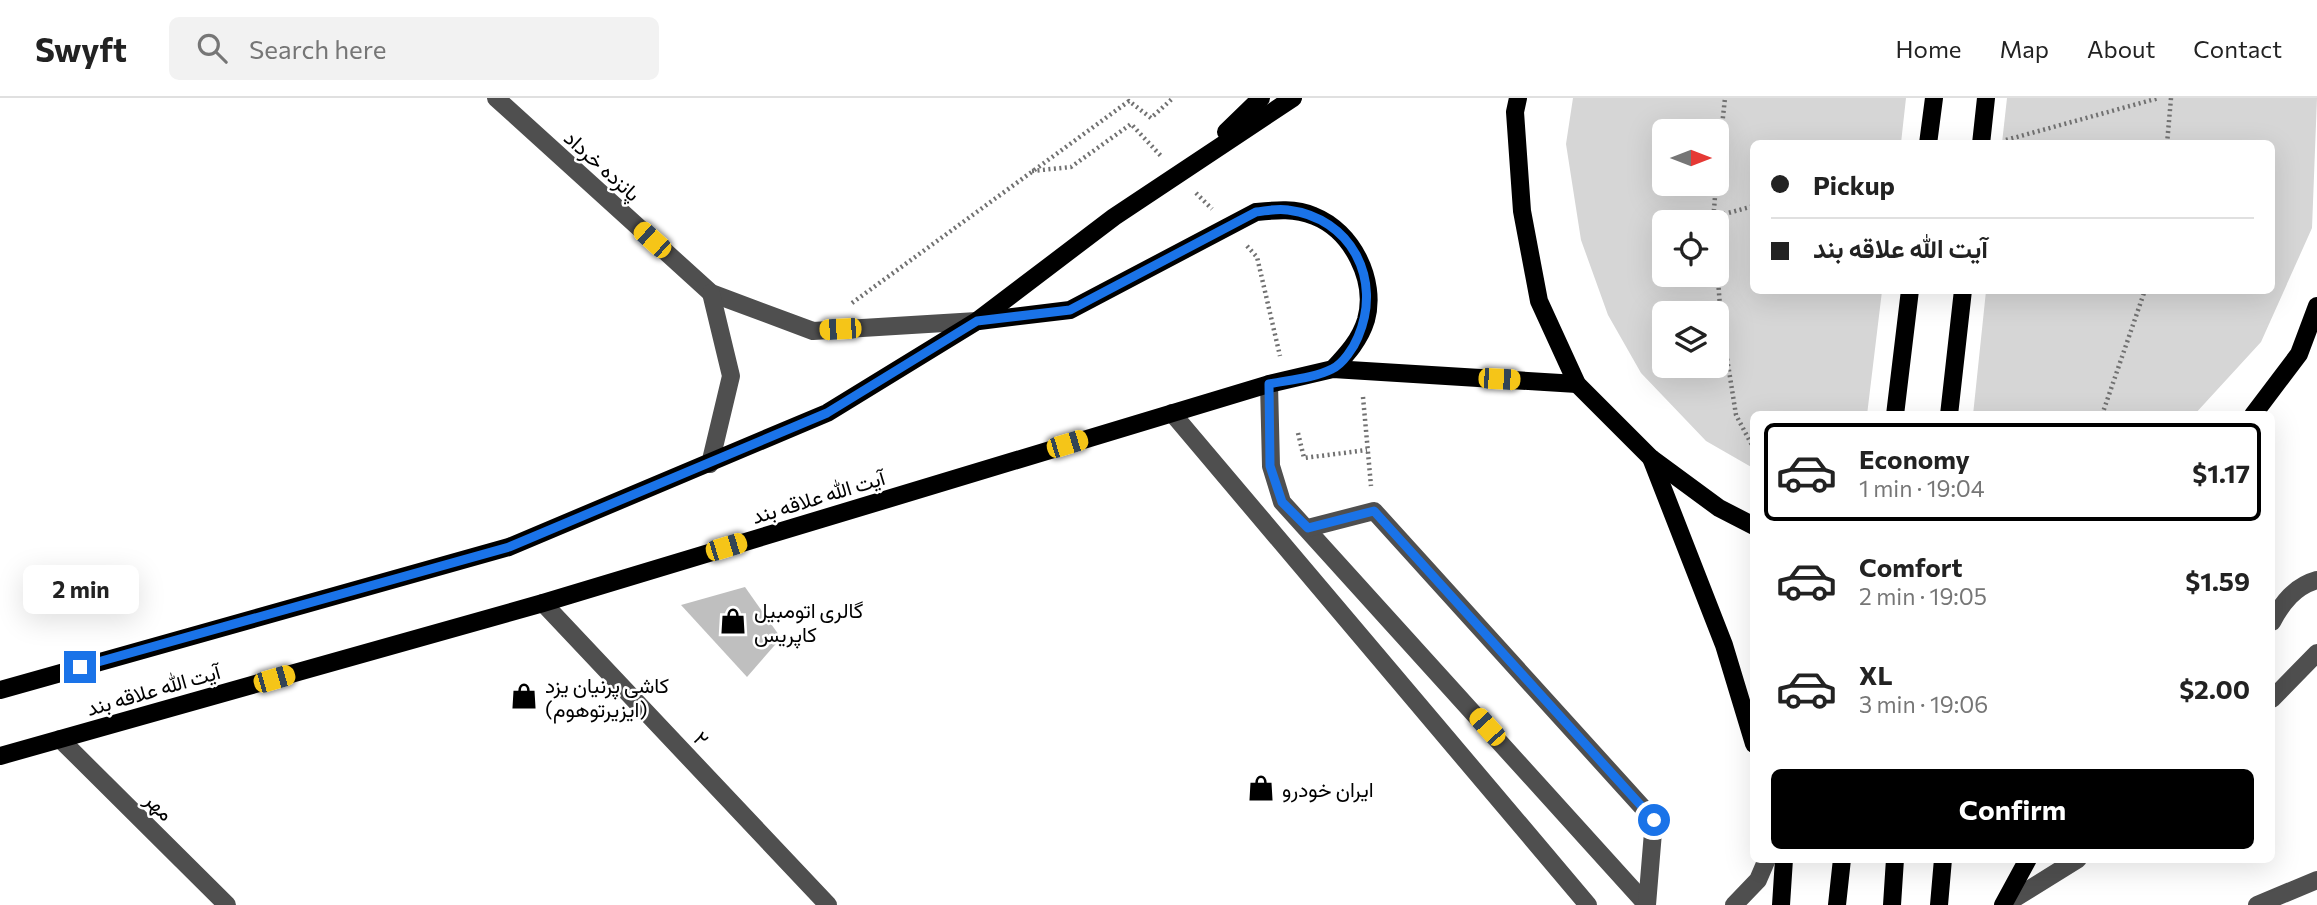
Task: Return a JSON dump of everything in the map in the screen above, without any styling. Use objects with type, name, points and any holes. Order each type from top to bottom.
[{"type":"main road","points":[[1195,162],[1261,98]]},
{"type":"main road","name":"آیت الله علاقه بند","points":[[0,690],[509,547],[827,413],[977,321],[1114,217],[1293,98]]},
{"type":"main road","points":[[1518,98],[1516,112],[1522,211],[1539,301],[1577,384],[1651,458],[1719,508],[1750,524]]},
{"type":"main road","points":[[1929,140],[1934,98]]},
{"type":"main road","points":[[1981,140],[1986,98]]},
{"type":"main road","points":[[977,321],[1070,310],[1256,212],[1286,209],[1316,217],[1341,234],[1359,258],[1368,288],[1366,318],[1354,346],[1334,369]]},
{"type":"main road","points":[[1895,411],[1910,294]]},
{"type":"main road","points":[[1949,411],[1964,294]]},
{"type":"main road","points":[[2299,354],[2317,306]]},
{"type":"main road","points":[[2256,411],[2299,354],[2317,338]]},
{"type":"main road","name":"آیت الله علاقه بند","points":[[0,756],[542,603],[1269,384],[1334,369],[1577,384]]},
{"type":"main road","points":[[1651,458],[1724,645],[1750,731]]},
{"type":"main road","points":[[1769,863],[1772,905]]},
{"type":"main road","points":[[1781,905],[1784,863]]},
{"type":"main road","points":[[1837,905],[1842,863]]},
{"type":"main road","points":[[1892,905],[1895,863]]},
{"type":"main road","points":[[1939,905],[1943,863]]},
{"type":"main road","points":[[2004,905],[2026,863]]},
{"type":"street","name":"پانزده خرداد","points":[[496,98],[711,293],[813,331],[977,321]]},
{"type":"street","points":[[710,464],[731,376],[711,293]]},
{"type":"street","points":[[1269,384],[1270,466],[1282,502],[1647,905]]},
{"type":"street","points":[[1171,413],[1588,905]]},
{"type":"street","points":[[1308,528],[1374,511],[1654,820],[1647,905]]},
{"type":"street","points":[[2275,616],[2281,604],[2305,583],[2317,580]]},
{"type":"street","name":"۲","points":[[542,603],[828,905]]},
{"type":"street","points":[[2275,696],[2317,653]]},
{"type":"street","name":"مهر","points":[[60,739],[228,905]]},
{"type":"street","points":[[1734,905],[1758,880],[1767,863]]},
{"type":"street","points":[[2004,905],[2072,863]]},
{"type":"street","points":[[2257,905],[2317,880]]},
{"type":"path","points":[[813,331],[1129,101],[1151,118],[1174,98]]},
{"type":"path","points":[[1723,119],[1725,98]]},
{"type":"path","points":[[2015,137],[2159,98]]},
{"type":"path","points":[[2167,140],[2171,98]]},
{"type":"path","points":[[1032,171],[1071,167],[1131,124],[1167,162]]},
{"type":"path","points":[[1194,191],[1221,219]]},
{"type":"path","points":[[1729,214],[1750,207]]},
{"type":"path","points":[[1239,238],[1257,257],[1282,365]]},
{"type":"path","points":[[1719,287],[1736,415],[1750,441]]},
{"type":"path","points":[[2103,411],[2144,294]]},
{"type":"path","points":[[1361,371],[1374,511]]},
{"type":"path","points":[[1298,432],[1304,458],[1367,450]]},
{"type":"shaded area","points":[[1573,98],[1906,98],[1901,140],[1750,140],[1750,294],[1882,294],[1867,411],[1750,411],[1750,466],[1706,441],[1641,373],[1608,315],[1581,240],[1566,144]]},
{"type":"shaded area","points":[[2007,98],[2317,98],[2312,228],[2261,342],[2198,411],[1973,411],[1986,294],[2275,294],[2275,140],[2002,140]]},
{"type":"building","name":"گالری اتومبیل کاپریس","points":[[745,587],[781,638],[747,677],[681,605]]},
{"type":"place","name":"گالری اتومبیل کاپریس","points":[[733,621]]},
{"type":"place","name":"کاشی پرنیان یزد (ایزیرتوهوم)","points":[[524,696]]},
{"type":"place","name":"ایران خودرو","points":[[1261,788]]},
{"type":"route","points":[[80,667],[509,547],[827,413],[977,321],[1070,310],[1256,212],[1286,209],[1316,217],[1341,234],[1359,258],[1368,288],[1366,318],[1354,346],[1334,369],[1269,384],[1270,466],[1282,502],[1308,528],[1374,511],[1654,820]]}]
